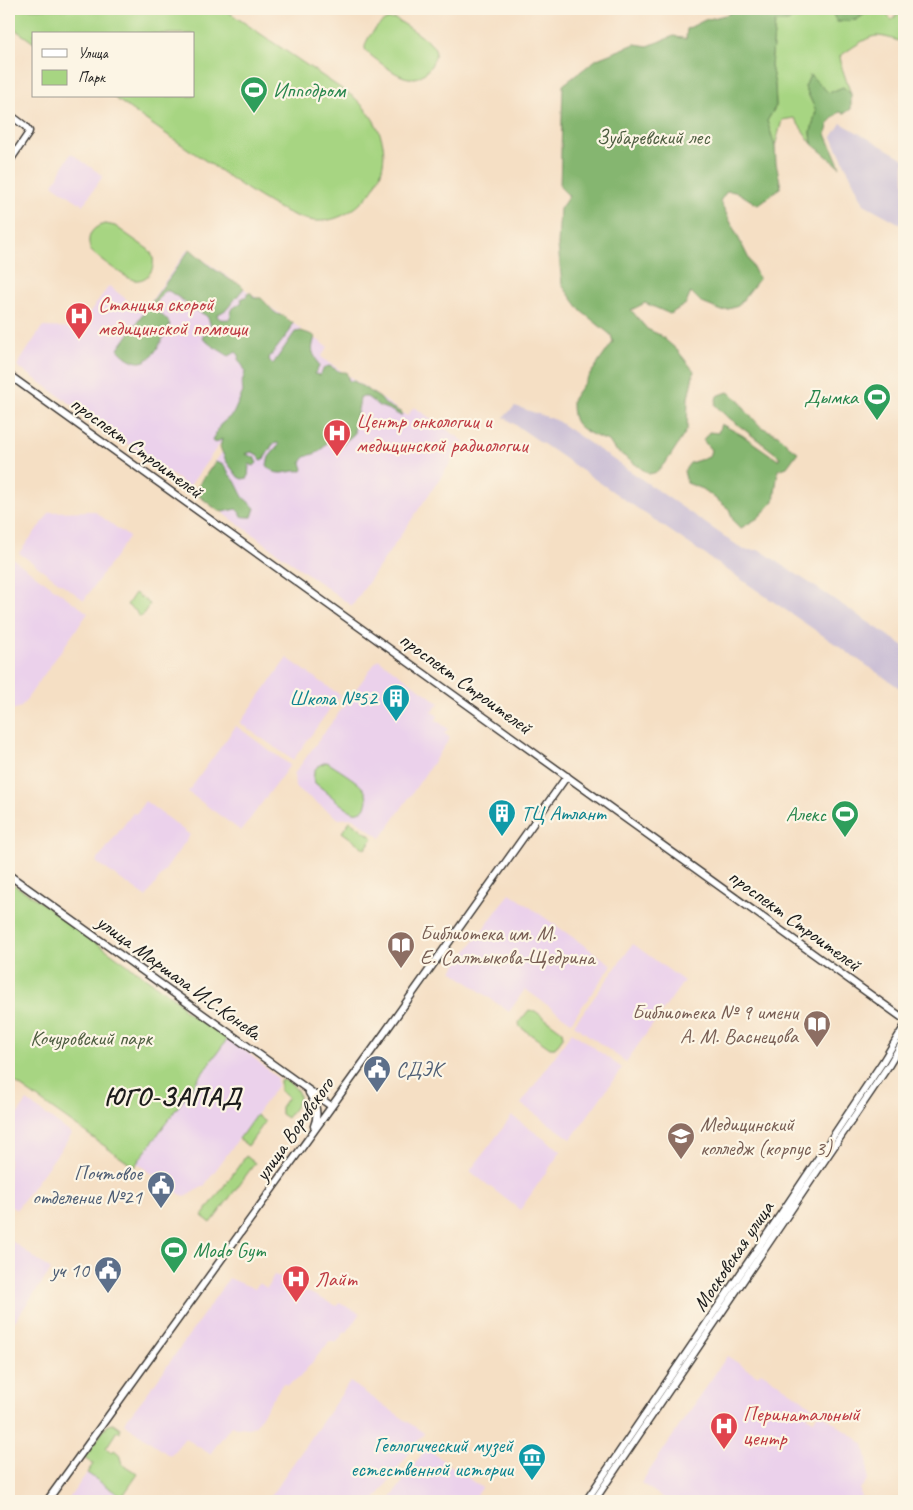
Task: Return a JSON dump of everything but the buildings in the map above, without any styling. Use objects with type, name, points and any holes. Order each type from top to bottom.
[{"type":"main road","points":[[9,114],[28,129],[28,134],[9,162]]},
{"type":"main road","name":"проспект Строителей","points":[[9,375],[904,1018]]},
{"type":"main road","name":"улица Воровского","points":[[47,1501],[567,776]]},
{"type":"main road","name":"улица Маршала И.С.Конева","points":[[9,875],[330,1106]]},
{"type":"main road","name":"Московская улица","points":[[632,1439],[904,1027]]},
{"type":"main road","name":"Московская улица","points":[[586,1501],[607,1476],[889,1065],[904,1037]]},
{"type":"main road","points":[[305,1088],[314,1102],[317,1112],[317,1120],[311,1134]]},
{"type":"main road","name":"Московская улица","points":[[594,1501],[607,1476]]},
{"type":"shaded area","points":[[841,123],[904,159],[904,226],[864,204],[832,137]]},
{"type":"shaded area","points":[[71,153],[103,176],[83,205],[53,185]]},
{"type":"shaded area","points":[[188,249],[301,329],[189,487],[17,366],[42,327],[78,328],[109,286],[143,312]]},
{"type":"shaded area","name":"Центр онкологии и медицинской радиологии","points":[[306,332],[328,347],[321,357],[407,416],[414,407],[465,442],[352,606],[194,492]]},
{"type":"shaded area","points":[[515,406],[556,420],[744,550],[760,550],[904,646],[904,691],[504,417]]},
{"type":"shaded area","points":[[94,511],[129,537],[84,600],[19,553],[50,512]]},
{"type":"shaded area","points":[[9,556],[88,613],[21,707],[9,711]]},
{"type":"shaded area","points":[[287,658],[340,695],[293,760],[240,723]]},
{"type":"shaded area","points":[[378,659],[439,703],[432,712],[438,716],[436,720],[448,729],[444,733],[450,738],[381,838],[353,818],[339,819],[295,787],[294,774]]},
{"type":"shaded area","points":[[236,726],[290,765],[241,831],[188,792]]},
{"type":"shaded area","points":[[145,801],[190,835],[146,897],[96,862],[133,813],[136,814]]},
{"type":"shaded area","points":[[510,893],[612,965],[571,1022],[525,989],[509,1012],[452,971]]},
{"type":"shaded area","points":[[633,944],[684,981],[626,1062],[574,1025]]},
{"type":"shaded area","points":[[572,1032],[622,1068],[571,1139],[521,1104]]},
{"type":"shaded area","points":[[228,1038],[277,1078],[277,1086],[204,1186],[184,1197],[137,1163]]},
{"type":"shaded area","points":[[27,1101],[72,1134],[16,1210],[9,1205],[9,1127]]},
{"type":"shaded area","points":[[512,1116],[561,1151],[520,1210],[470,1171]]},
{"type":"shaded area","points":[[9,1239],[51,1270],[9,1329]]},
{"type":"shaded area","points":[[274,1275],[296,1282],[295,1286],[337,1306],[339,1303],[360,1313],[347,1332],[344,1332],[337,1342],[329,1342],[299,1378],[287,1385],[283,1383],[255,1426],[248,1428],[231,1426],[210,1454],[185,1438],[170,1456],[124,1423],[155,1383],[229,1278],[255,1289],[259,1283],[267,1288]]},
{"type":"shaded area","name":"Перинатальный центр","points":[[727,1356],[758,1376],[761,1372],[801,1398],[813,1408],[807,1417],[813,1421],[819,1412],[864,1444],[868,1464],[868,1479],[860,1489],[861,1501],[668,1501],[641,1483]]},
{"type":"shaded area","points":[[350,1382],[424,1433],[374,1501],[267,1501]]},
{"type":"shaded area","points":[[426,1448],[482,1488],[473,1501],[389,1501]]},
{"type":"shaded area","points":[[87,1473],[122,1497],[119,1501],[67,1501]]},
{"type":"green space","name":"Ипподром","points":[[9,9],[224,9],[355,98],[362,105],[374,121],[382,139],[384,159],[378,180],[365,199],[347,213],[326,221],[303,218],[274,206],[245,188],[115,98],[195,98],[195,32],[32,32],[32,42],[9,25]]},
{"type":"green space","name":"Зубаревский лес","points":[[733,9],[799,9],[799,14],[788,22],[775,22],[771,66],[775,85],[776,106],[767,121],[775,146],[781,187],[758,205],[737,192],[727,191],[720,201],[759,279],[738,306],[722,311],[702,303],[691,292],[686,304],[670,314],[645,303],[631,310],[647,329],[660,335],[677,350],[694,371],[688,398],[687,430],[669,458],[657,472],[649,474],[614,449],[609,441],[579,427],[573,416],[572,400],[613,342],[611,335],[581,311],[562,285],[558,245],[560,209],[569,196],[560,187],[563,85],[597,59],[635,44],[648,46],[674,36],[686,39],[687,29],[705,20],[729,14]]},
{"type":"green space","points":[[799,9],[830,9],[838,22],[856,20],[872,9],[880,9],[892,20],[900,9],[904,9],[904,43],[887,37],[876,36],[863,41],[840,56],[851,94],[843,87],[829,93],[810,76],[805,87],[816,111],[811,132],[812,144],[794,118],[782,120],[775,146],[767,121],[776,106],[775,85],[771,66],[775,22],[799,14]]},
{"type":"green space","points":[[830,9],[872,9],[856,20],[837,22]]},
{"type":"green space","points":[[395,19],[410,28],[435,49],[432,64],[420,76],[408,78],[395,73],[371,56],[365,49],[369,37],[383,22]]},
{"type":"green space","points":[[810,75],[829,93],[843,87],[851,94],[851,109],[845,113],[839,112],[829,122],[826,134],[840,167],[812,144],[811,132],[816,111],[805,87]]},
{"type":"green space","points":[[106,224],[115,226],[149,250],[152,255],[153,265],[149,275],[140,280],[130,279],[91,251],[89,237],[91,233],[97,227]]},
{"type":"green space","points":[[190,249],[211,267],[244,288],[227,309],[217,315],[219,318],[230,319],[232,309],[242,302],[241,299],[247,296],[247,293],[251,293],[254,298],[261,298],[274,312],[293,322],[290,331],[269,358],[270,362],[273,364],[295,332],[301,331],[313,335],[315,337],[313,350],[319,367],[314,374],[320,375],[324,368],[329,366],[346,372],[349,381],[354,381],[380,398],[385,404],[402,413],[401,416],[379,406],[367,397],[360,397],[354,434],[340,446],[337,445],[340,429],[337,427],[333,428],[327,443],[321,450],[307,456],[303,460],[301,463],[302,471],[279,473],[267,465],[269,457],[279,445],[278,443],[273,444],[264,459],[261,460],[258,455],[252,452],[245,454],[254,457],[257,463],[254,466],[249,464],[248,478],[242,479],[238,477],[226,461],[220,447],[222,439],[215,443],[212,441],[220,425],[233,414],[243,392],[242,383],[245,372],[238,359],[239,355],[236,352],[229,356],[202,338],[212,330],[206,316],[169,291],[164,291],[153,308],[170,325],[152,356],[141,362],[134,361],[118,349]]},
{"type":"green space","points":[[728,392],[739,400],[746,411],[761,427],[778,435],[798,452],[787,467],[778,470],[774,501],[758,518],[741,528],[734,522],[729,509],[703,489],[687,483],[684,471],[690,463],[709,457],[711,450],[703,440],[709,432],[718,433],[721,424],[742,435],[778,460],[780,457],[715,405],[717,396]]},
{"type":"green space","points":[[215,462],[224,465],[243,497],[255,508],[252,517],[242,516],[236,509],[223,512],[217,510],[194,492]]},
{"type":"green space","points":[[135,593],[150,604],[141,617],[127,605]]},
{"type":"green space","points":[[327,762],[362,787],[367,797],[363,810],[354,812],[349,810],[315,783],[315,769]]},
{"type":"green space","points":[[350,821],[373,838],[365,849],[342,832]]},
{"type":"green space","name":"Кочуровский парк","points":[[9,882],[29,894],[178,1001],[185,1011],[228,1038],[134,1167],[9,1078]]},
{"type":"green space","points":[[529,1010],[535,1011],[562,1031],[563,1037],[555,1048],[550,1048],[520,1027],[520,1021]]},
{"type":"green space","points":[[280,1080],[290,1083],[296,1089],[299,1097],[287,1118],[281,1114],[281,1107],[288,1097],[280,1091]]},
{"type":"green space","points":[[256,1115],[265,1122],[248,1146],[239,1139]]},
{"type":"green space","points":[[246,1156],[255,1163],[211,1223],[202,1216]]},
{"type":"green space","points":[[113,1423],[120,1428],[120,1433],[117,1431],[106,1448],[112,1452],[114,1450],[119,1454],[122,1464],[138,1474],[122,1497],[87,1473],[93,1464],[84,1458],[108,1424]]},
{"type":"place","name":"Ипподром","points":[[254,114]]},
{"type":"place","name":"Станция скорой медицинской помощи","points":[[79,340]]},
{"type":"place","name":"Дымка","points":[[877,421]]},
{"type":"place","name":"Центр онкологии и медицинской радиологии","points":[[337,457]]},
{"type":"place","name":"Школа №52","points":[[396,722]]},
{"type":"place","name":"ТЦ Атлант","points":[[502,837]]},
{"type":"place","name":"Алекс","points":[[845,838]]},
{"type":"place","name":"Библиотека им. М. Е. Салтыкова-Щедрина","points":[[401,969]]},
{"type":"place","name":"Библиотека № 9 имени А. М. Васнецова","points":[[817,1048]]},
{"type":"place","name":"СДЭК","points":[[377,1093]]},
{"type":"place","name":"Медицинский колледж (корпус 3)","points":[[681,1160]]},
{"type":"place","name":"Почтовое отделение №21","points":[[161,1209]]},
{"type":"place","name":"Modo Gym","points":[[174,1274]]},
{"type":"place","name":"уч 10","points":[[108,1294]]},
{"type":"place","name":"Лайт","points":[[296,1303]]},
{"type":"place","name":"Перинатальный центр","points":[[724,1450]]},
{"type":"place","name":"Геологический музей естественной истории","points":[[532,1481]]},
{"type":"district","name":"ЮГО-ЗАПАД","points":[[173,1096]]}]
